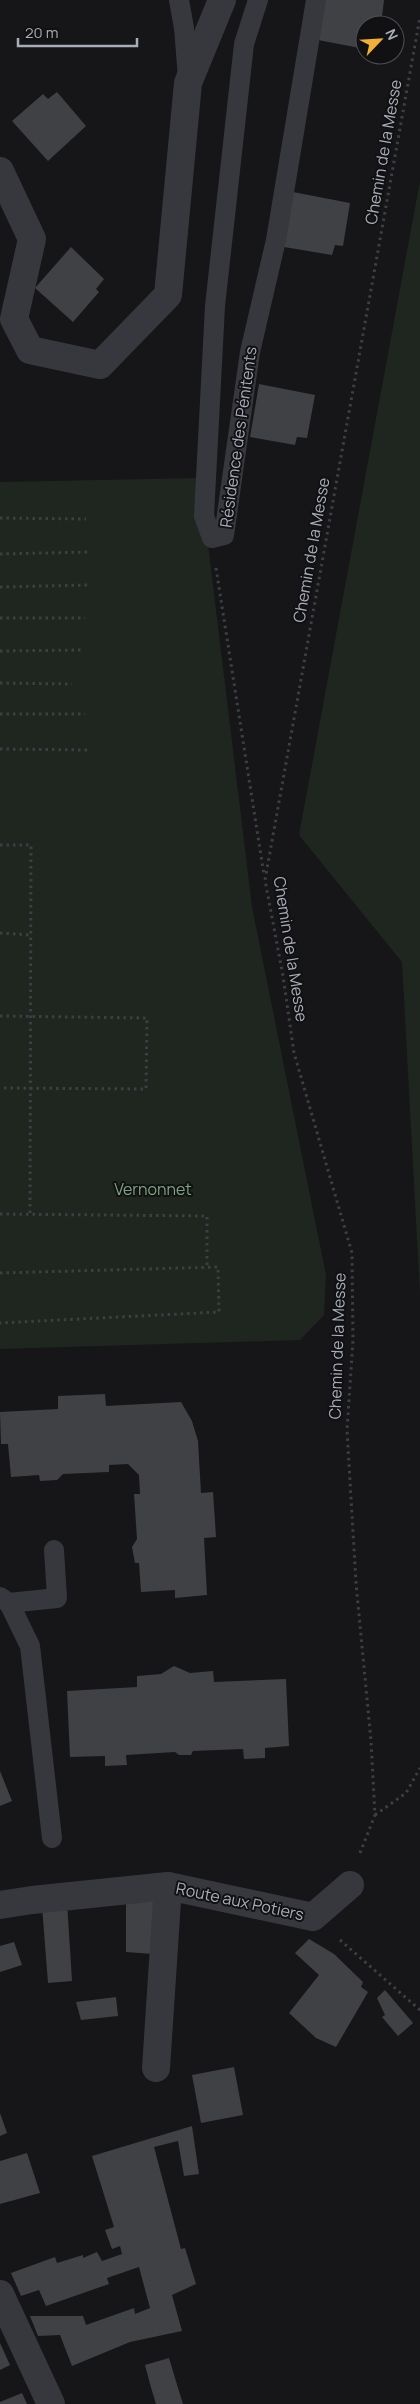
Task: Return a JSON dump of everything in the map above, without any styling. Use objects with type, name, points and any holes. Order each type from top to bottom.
[{"type":"street","points":[[0,171],[32,239],[14,319],[30,350],[100,365],[168,295],[188,83],[222,0]]},
{"type":"street","name":"Route aux Potiers","points":[[0,1905],[168,1886],[313,1917],[350,1885]]},
{"type":"street","points":[[156,2068],[168,1886]]},
{"type":"street","points":[[0,2294],[51,2404]]},
{"type":"lane","points":[[179,0],[184,28],[188,83]]},
{"type":"lane","name":"Résidence des Pénitents","points":[[258,0],[244,44],[215,306],[204,516],[212,538],[224,535],[250,352],[276,240],[316,0]]},
{"type":"lane","points":[[52,1838],[30,1646],[5,1600],[57,1598],[54,1550]]},
{"type":"path","name":"Chemin de la Messe","points":[[350,1885],[359,1854],[375,1815],[372,1741],[356,1583],[347,1430],[353,1340],[352,1253],[294,1053],[283,976],[265,880],[420,17]]},
{"type":"path","points":[[0,518],[86,519]]},
{"type":"path","points":[[212,538],[265,880]]},
{"type":"path","points":[[0,554],[89,552]]},
{"type":"path","points":[[0,587],[89,585]]},
{"type":"path","points":[[0,618],[85,618]]},
{"type":"path","points":[[0,651],[82,650]]},
{"type":"path","points":[[0,683],[72,684]]},
{"type":"path","points":[[0,714],[85,714]]},
{"type":"path","points":[[0,749],[89,750]]},
{"type":"path","points":[[0,845],[31,845],[30,1214]]},
{"type":"path","points":[[0,933],[30,935]]},
{"type":"path","points":[[0,1016],[147,1018],[146,1089],[0,1088]]},
{"type":"path","points":[[0,1214],[207,1216],[207,1267]]},
{"type":"path","points":[[0,1273],[218,1267],[219,1312],[0,1322]]},
{"type":"path","points":[[375,1815],[406,1792],[420,1768]]},
{"type":"path","points":[[313,1917],[420,2010]]},
{"type":"green space","points":[[420,181],[420,1294],[402,962],[299,835]]},
{"type":"green space","name":"Vernonnet","points":[[200,478],[252,907],[326,1275],[324,1315],[300,1340],[0,1349],[0,482]]},
{"type":"building","points":[[325,0],[384,0],[382,15],[355,15],[355,47],[318,40]]},
{"type":"building","points":[[57,92],[86,126],[48,161],[12,121],[43,94],[48,99]]},
{"type":"building","points":[[293,192],[350,203],[343,246],[335,245],[332,255],[284,247]]},
{"type":"building","points":[[71,247],[104,279],[96,289],[99,292],[73,322],[35,288]]},
{"type":"building","points":[[259,384],[315,395],[307,438],[297,437],[295,445],[250,437]]},
{"type":"building","points":[[105,1394],[106,1406],[181,1402],[192,1421],[198,1441],[201,1493],[213,1492],[216,1537],[204,1538],[207,1595],[175,1598],[175,1590],[141,1592],[139,1563],[135,1563],[132,1547],[137,1539],[134,1494],[140,1494],[139,1475],[128,1464],[109,1465],[109,1472],[63,1474],[57,1480],[40,1481],[39,1475],[11,1477],[8,1444],[1,1444],[0,1412],[58,1409],[58,1396]]},
{"type":"building","points":[[174,1666],[190,1673],[213,1671],[214,1682],[286,1679],[289,1746],[265,1748],[265,1758],[244,1759],[243,1749],[193,1751],[191,1755],[179,1755],[175,1752],[126,1755],[127,1765],[105,1766],[105,1756],[70,1757],[67,1691],[137,1687],[137,1676],[161,1674]]},
{"type":"building","points":[[0,1771],[12,1801],[0,1806]]},
{"type":"building","points":[[126,1896],[155,1898],[152,1954],[126,1952]]},
{"type":"building","points":[[67,1902],[72,1981],[48,1983],[42,1906]]},
{"type":"building","points":[[309,1939],[334,1954],[363,1982],[361,1987],[368,1992],[336,2047],[316,2038],[289,2013],[319,1975],[295,1953]]},
{"type":"building","points":[[14,1942],[22,1965],[0,1972],[0,1946]]},
{"type":"building","points":[[385,1990],[413,2023],[398,2036],[382,2017],[385,2015],[377,1998]]},
{"type":"building","points":[[116,1997],[118,2016],[81,2020],[76,2002]]},
{"type":"building","points":[[234,2067],[243,2115],[201,2123],[192,2075]]},
{"type":"building","points":[[0,2113],[7,2133],[0,2136]]},
{"type":"building","points":[[192,2126],[199,2174],[184,2176],[178,2141],[154,2147],[181,2249],[185,2248],[196,2284],[172,2295],[182,2331],[130,2342],[72,2366],[60,2335],[38,2336],[30,2316],[83,2316],[86,2325],[134,2308],[135,2314],[150,2308],[139,2267],[107,2278],[109,2284],[46,2306],[39,2290],[21,2296],[11,2273],[55,2257],[57,2263],[83,2255],[83,2258],[97,2252],[102,2261],[122,2254],[120,2246],[112,2249],[105,2230],[114,2227],[92,2156]]},
{"type":"building","points":[[27,2153],[40,2193],[0,2204],[0,2161]]},
{"type":"building","points":[[0,2343],[10,2365],[0,2370]]},
{"type":"building","points":[[169,2358],[183,2404],[156,2404],[145,2365]]},
{"type":"building","points":[[22,2393],[27,2404],[0,2404],[0,2402]]}]
